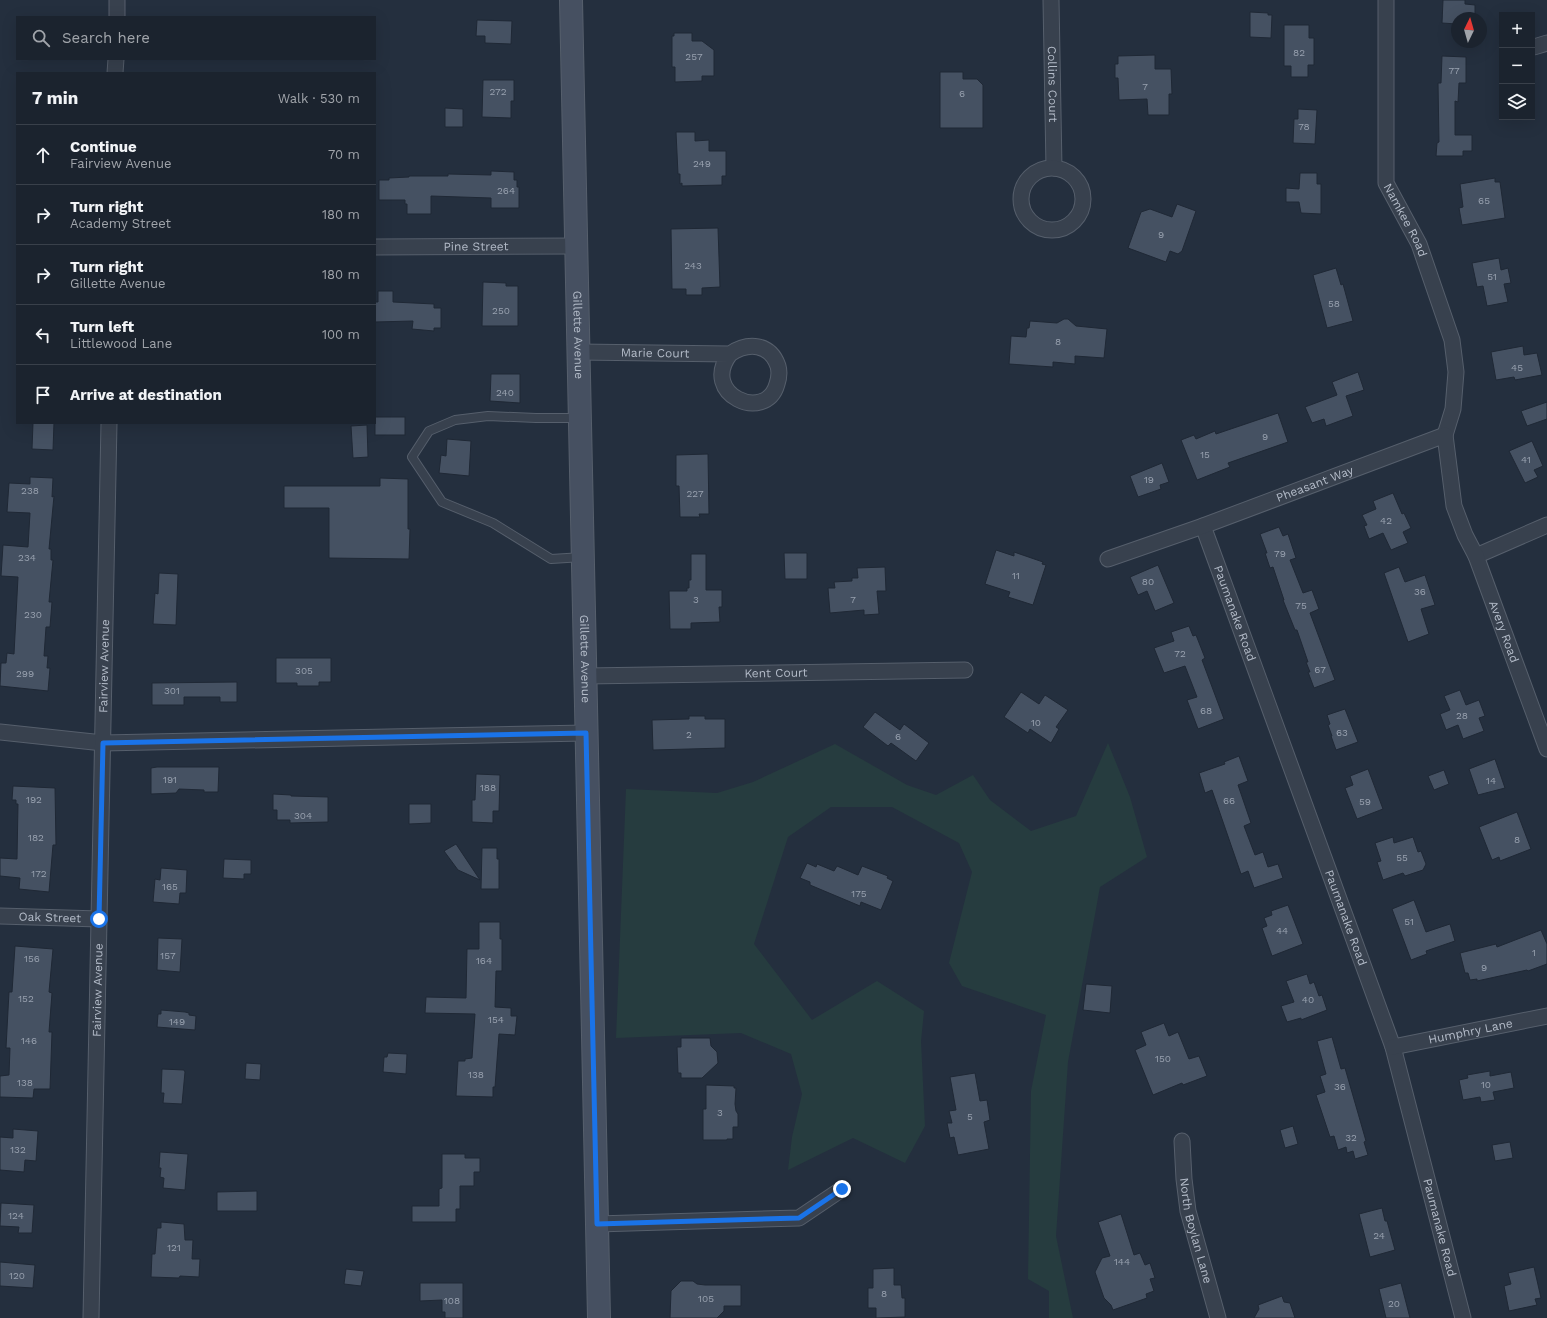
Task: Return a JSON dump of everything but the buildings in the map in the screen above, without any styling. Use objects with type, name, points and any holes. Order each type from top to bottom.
[{"type":"street","points":[[116,16],[117,0]]},
{"type":"street","name":"Gillette Avenue","points":[[572,0],[599,1318]]},
{"type":"street","name":"Collins Court","points":[[1052,0],[1054,168]]},
{"type":"street","name":"Namkee Road","points":[[1386,0],[1386,183],[1419,244],[1452,340],[1456,372],[1454,409],[1445,435]]},
{"type":"street","points":[[116,60],[116,72]]},
{"type":"street","points":[[1054,168],[1064,170],[1073,176],[1081,188],[1083,202],[1081,212],[1068,226],[1048,230],[1039,227],[1030,221],[1024,212],[1022,191],[1027,181],[1034,174],[1044,169],[1054,168]]},
{"type":"street","name":"Pine Street","points":[[376,247],[577,246]]},
{"type":"street","name":"Marie Court","points":[[579,352],[730,354]]},
{"type":"street","name":"Fairview Avenue","points":[[91,1318],[109,424]]},
{"type":"street","name":"Avery Road","points":[[1445,435],[1454,506],[1465,535],[1476,556],[1547,749]]},
{"type":"street","name":"Pheasant Way","points":[[1108,559],[1203,526],[1445,435]]},
{"type":"street","points":[[1476,556],[1547,525]]},
{"type":"street","name":"Paumanake Road","points":[[1203,526],[1393,1047],[1463,1318]]},
{"type":"street","name":"Kent Court","points":[[586,676],[965,670]]},
{"type":"street","points":[[0,732],[103,743],[586,733]]},
{"type":"street","name":"Oak Street","points":[[0,916],[99,919]]},
{"type":"street","name":"Humphry Lane","points":[[1393,1047],[1547,1016]]},
{"type":"street","name":"North Boylan Lane","points":[[1182,1141],[1184,1179],[1188,1211],[1218,1318]]},
{"type":"street","points":[[597,1224],[799,1218],[842,1189]]},
{"type":"lane","points":[[581,418],[488,416],[455,420],[429,431],[412,457],[442,502],[493,523],[551,559],[584,557]]},
{"type":"green space","points":[[1108,743],[1130,797],[1147,857],[1100,887],[1068,1062],[1056,1236],[1073,1318],[1049,1318],[1049,1291],[1028,1279],[1031,1091],[1046,1015],[962,986],[949,963],[972,872],[959,843],[892,807],[831,807],[788,837],[754,944],[812,1020],[877,981],[924,1011],[921,1041],[925,1126],[905,1163],[853,1138],[788,1170],[792,1137],[802,1094],[791,1054],[741,1033],[616,1038],[626,789],[717,793],[753,782],[835,744],[907,785],[936,795],[973,775],[990,800],[1031,831],[1076,816]]},
{"type":"route","points":[[99,919],[103,743],[586,733],[597,1224],[799,1218],[842,1189]]}]
